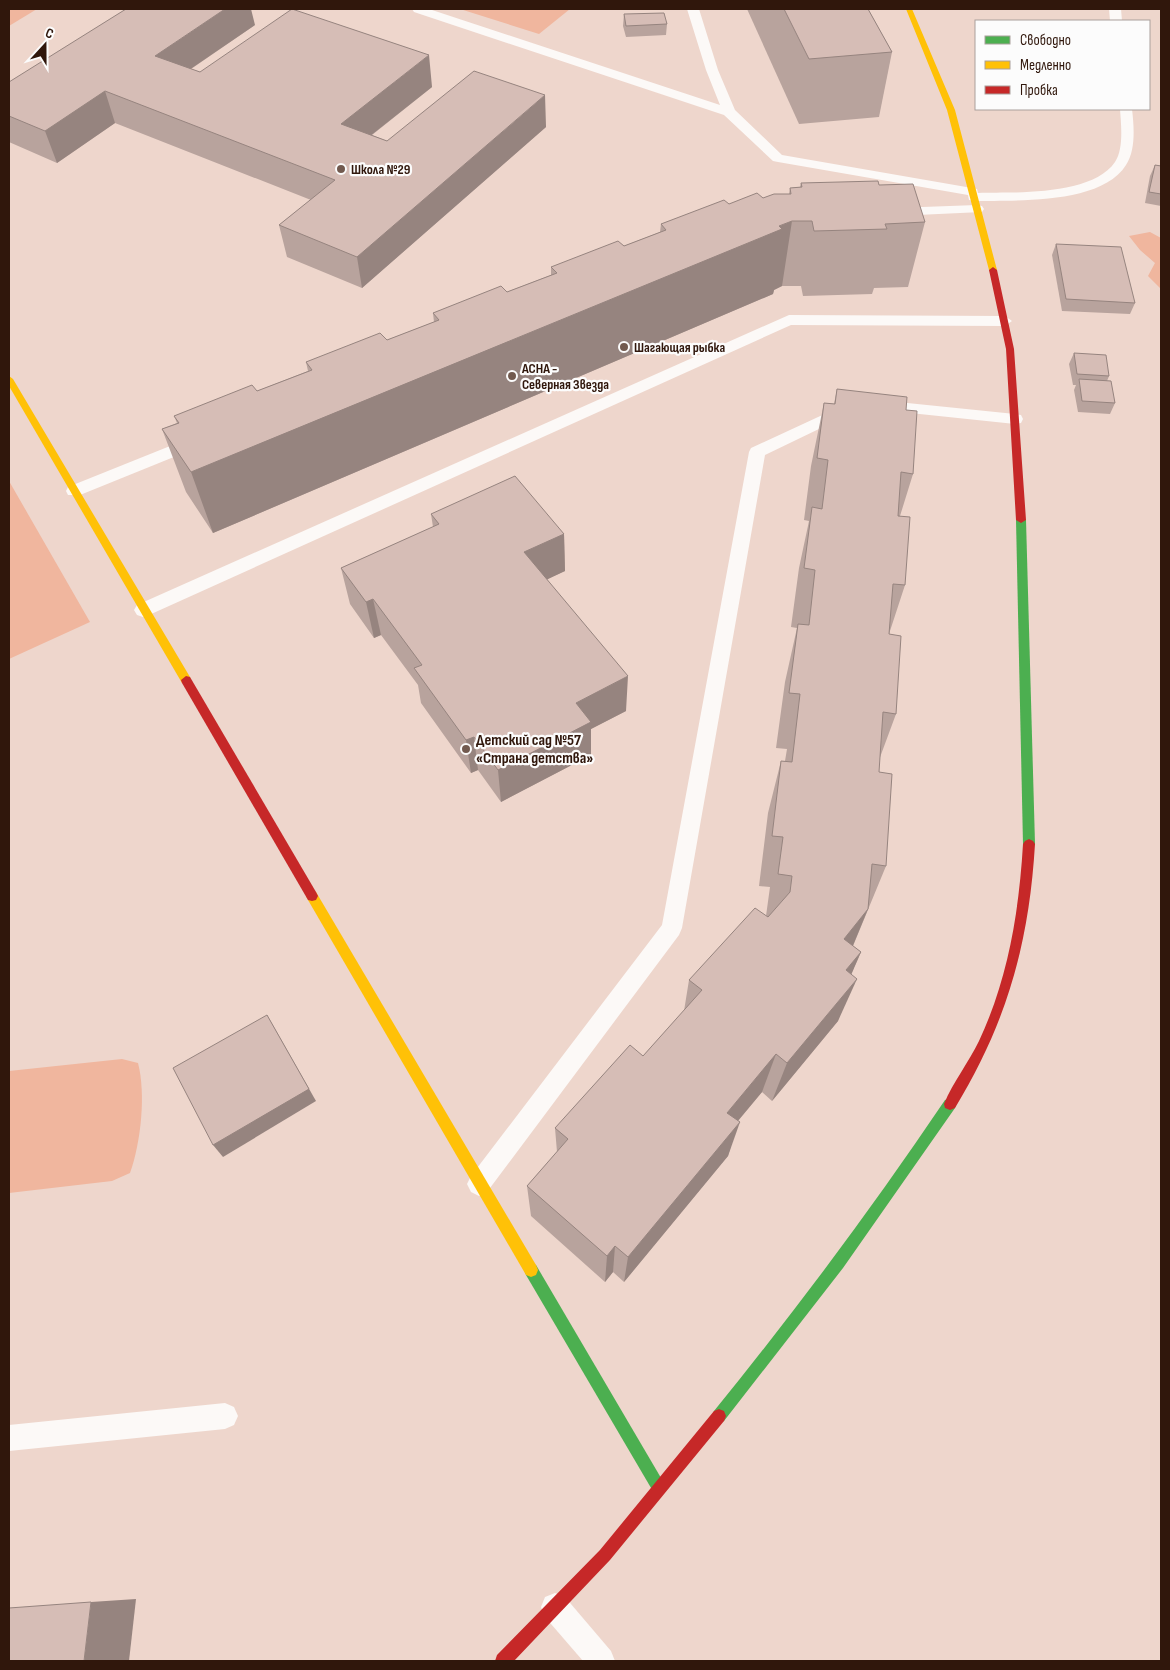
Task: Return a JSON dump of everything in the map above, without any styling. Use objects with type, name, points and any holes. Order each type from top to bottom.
[{"type":"street","points":[[503,1661],[605,1555],[781,1340],[886,1200],[962,1087],[995,1021],[1014,963],[1025,905],[1028,846],[1023,545],[1010,349],[1005,321],[951,110],[909,9]]},
{"type":"street","points":[[9,379],[479,1184],[660,1488]]},
{"type":"lane","points":[[418,9],[729,112]]},
{"type":"lane","points":[[693,9],[712,70],[729,112],[778,158],[974,199]]},
{"type":"lane","points":[[880,212],[974,199],[1078,190],[1104,179],[1121,164],[1128,128],[1126,110]]},
{"type":"lane","points":[[143,610],[789,320],[1005,321]]},
{"type":"lane","points":[[479,1184],[672,928],[757,452],[858,403],[1015,419]]},
{"type":"lane","points":[[74,491],[212,435]]},
{"type":"lane","points":[[9,1438],[224,1416]]},
{"type":"lane","points":[[554,1607],[601,1661]]},
{"type":"shaded area","points":[[9,9],[37,9],[9,26]]},
{"type":"shaded area","points":[[460,9],[570,9],[539,34]]},
{"type":"shaded area","points":[[1150,232],[1161,238],[1161,289],[1148,276],[1155,263],[1140,250],[1129,236]]},
{"type":"shaded area","points":[[9,481],[90,622],[9,659]]},
{"type":"shaded area","points":[[122,1059],[138,1063],[142,1089],[137,1147],[130,1173],[112,1181],[9,1193],[9,1071]]},
{"type":"building","points":[[126,9],[225,9],[155,56],[200,72],[292,9],[429,55],[341,124],[387,141],[474,71],[545,95],[357,257],[279,225],[335,180],[105,91],[45,131],[9,116],[9,82]]},
{"type":"building","points":[[784,9],[868,9],[892,52],[809,59]]},
{"type":"building","points":[[664,13],[667,24],[626,26],[624,14]]},
{"type":"building","points":[[1155,165],[1161,166],[1161,194],[1149,192]]},
{"type":"building","points":[[878,181],[879,185],[913,184],[925,222],[885,224],[887,229],[814,231],[812,221],[792,221],[779,226],[782,229],[191,472],[162,429],[179,423],[174,416],[252,385],[257,391],[312,370],[306,362],[380,333],[387,340],[439,320],[433,313],[501,286],[507,292],[557,273],[551,267],[618,241],[624,246],[666,230],[661,224],[724,200],[729,204],[757,193],[763,198],[774,194],[791,194],[790,188],[802,187],[801,183]]},
{"type":"building","points":[[1056,244],[1121,247],[1135,303],[1066,299]]},
{"type":"building","points":[[1074,353],[1106,355],[1109,376],[1077,374]]},
{"type":"building","points":[[1079,379],[1111,381],[1115,403],[1082,401]]},
{"type":"building","points":[[837,389],[907,397],[906,410],[917,411],[913,474],[901,472],[898,516],[910,517],[905,585],[893,584],[889,634],[901,636],[896,714],[883,712],[879,772],[892,774],[886,866],[872,864],[868,909],[844,939],[861,952],[846,970],[857,979],[787,1063],[776,1054],[727,1113],[740,1122],[628,1257],[615,1246],[607,1256],[527,1186],[568,1139],[555,1128],[630,1045],[643,1056],[702,990],[689,980],[755,908],[768,917],[790,892],[792,876],[778,874],[783,837],[772,836],[781,761],[792,762],[800,694],[789,693],[798,624],[809,625],[815,570],[804,568],[812,507],[822,509],[828,460],[817,458],[824,403],[835,404]]},
{"type":"building","points":[[515,476],[564,534],[524,552],[628,676],[576,703],[591,722],[498,770],[474,737],[466,740],[414,668],[422,665],[373,599],[366,602],[341,568],[439,524],[431,514]]},
{"type":"building","points":[[267,1015],[309,1089],[213,1145],[173,1068]]},
{"type":"building","points":[[91,1602],[84,1661],[9,1661],[9,1608]]},
{"type":"traffic: fast","points":[[1021,520],[1029,844]]},
{"type":"traffic: fast","points":[[719,1416],[838,1263],[950,1104]]},
{"type":"traffic: fast","points":[[531,1270],[659,1488]]},
{"type":"traffic: slow","points":[[909,9],[951,110],[993,270]]},
{"type":"traffic: slow","points":[[9,379],[186,680]]},
{"type":"traffic: slow","points":[[312,896],[531,1270]]},
{"type":"traffic: jam","points":[[993,270],[1010,349],[1021,520]]},
{"type":"traffic: jam","points":[[186,680],[312,896]]},
{"type":"traffic: jam","points":[[950,1104],[984,1044],[1008,980],[1023,913],[1029,844]]},
{"type":"traffic: jam","points":[[503,1661],[605,1555],[719,1416]]},
{"type":"place","name":"Школа №29","points":[[341,169]]},
{"type":"place","name":"Шагающая рыбка","points":[[624,347]]},
{"type":"place","name":"АСНА - Северная Звезда","points":[[512,376]]},
{"type":"place","name":"Детский сад №57 «Страна детства»","points":[[466,749]]}]
